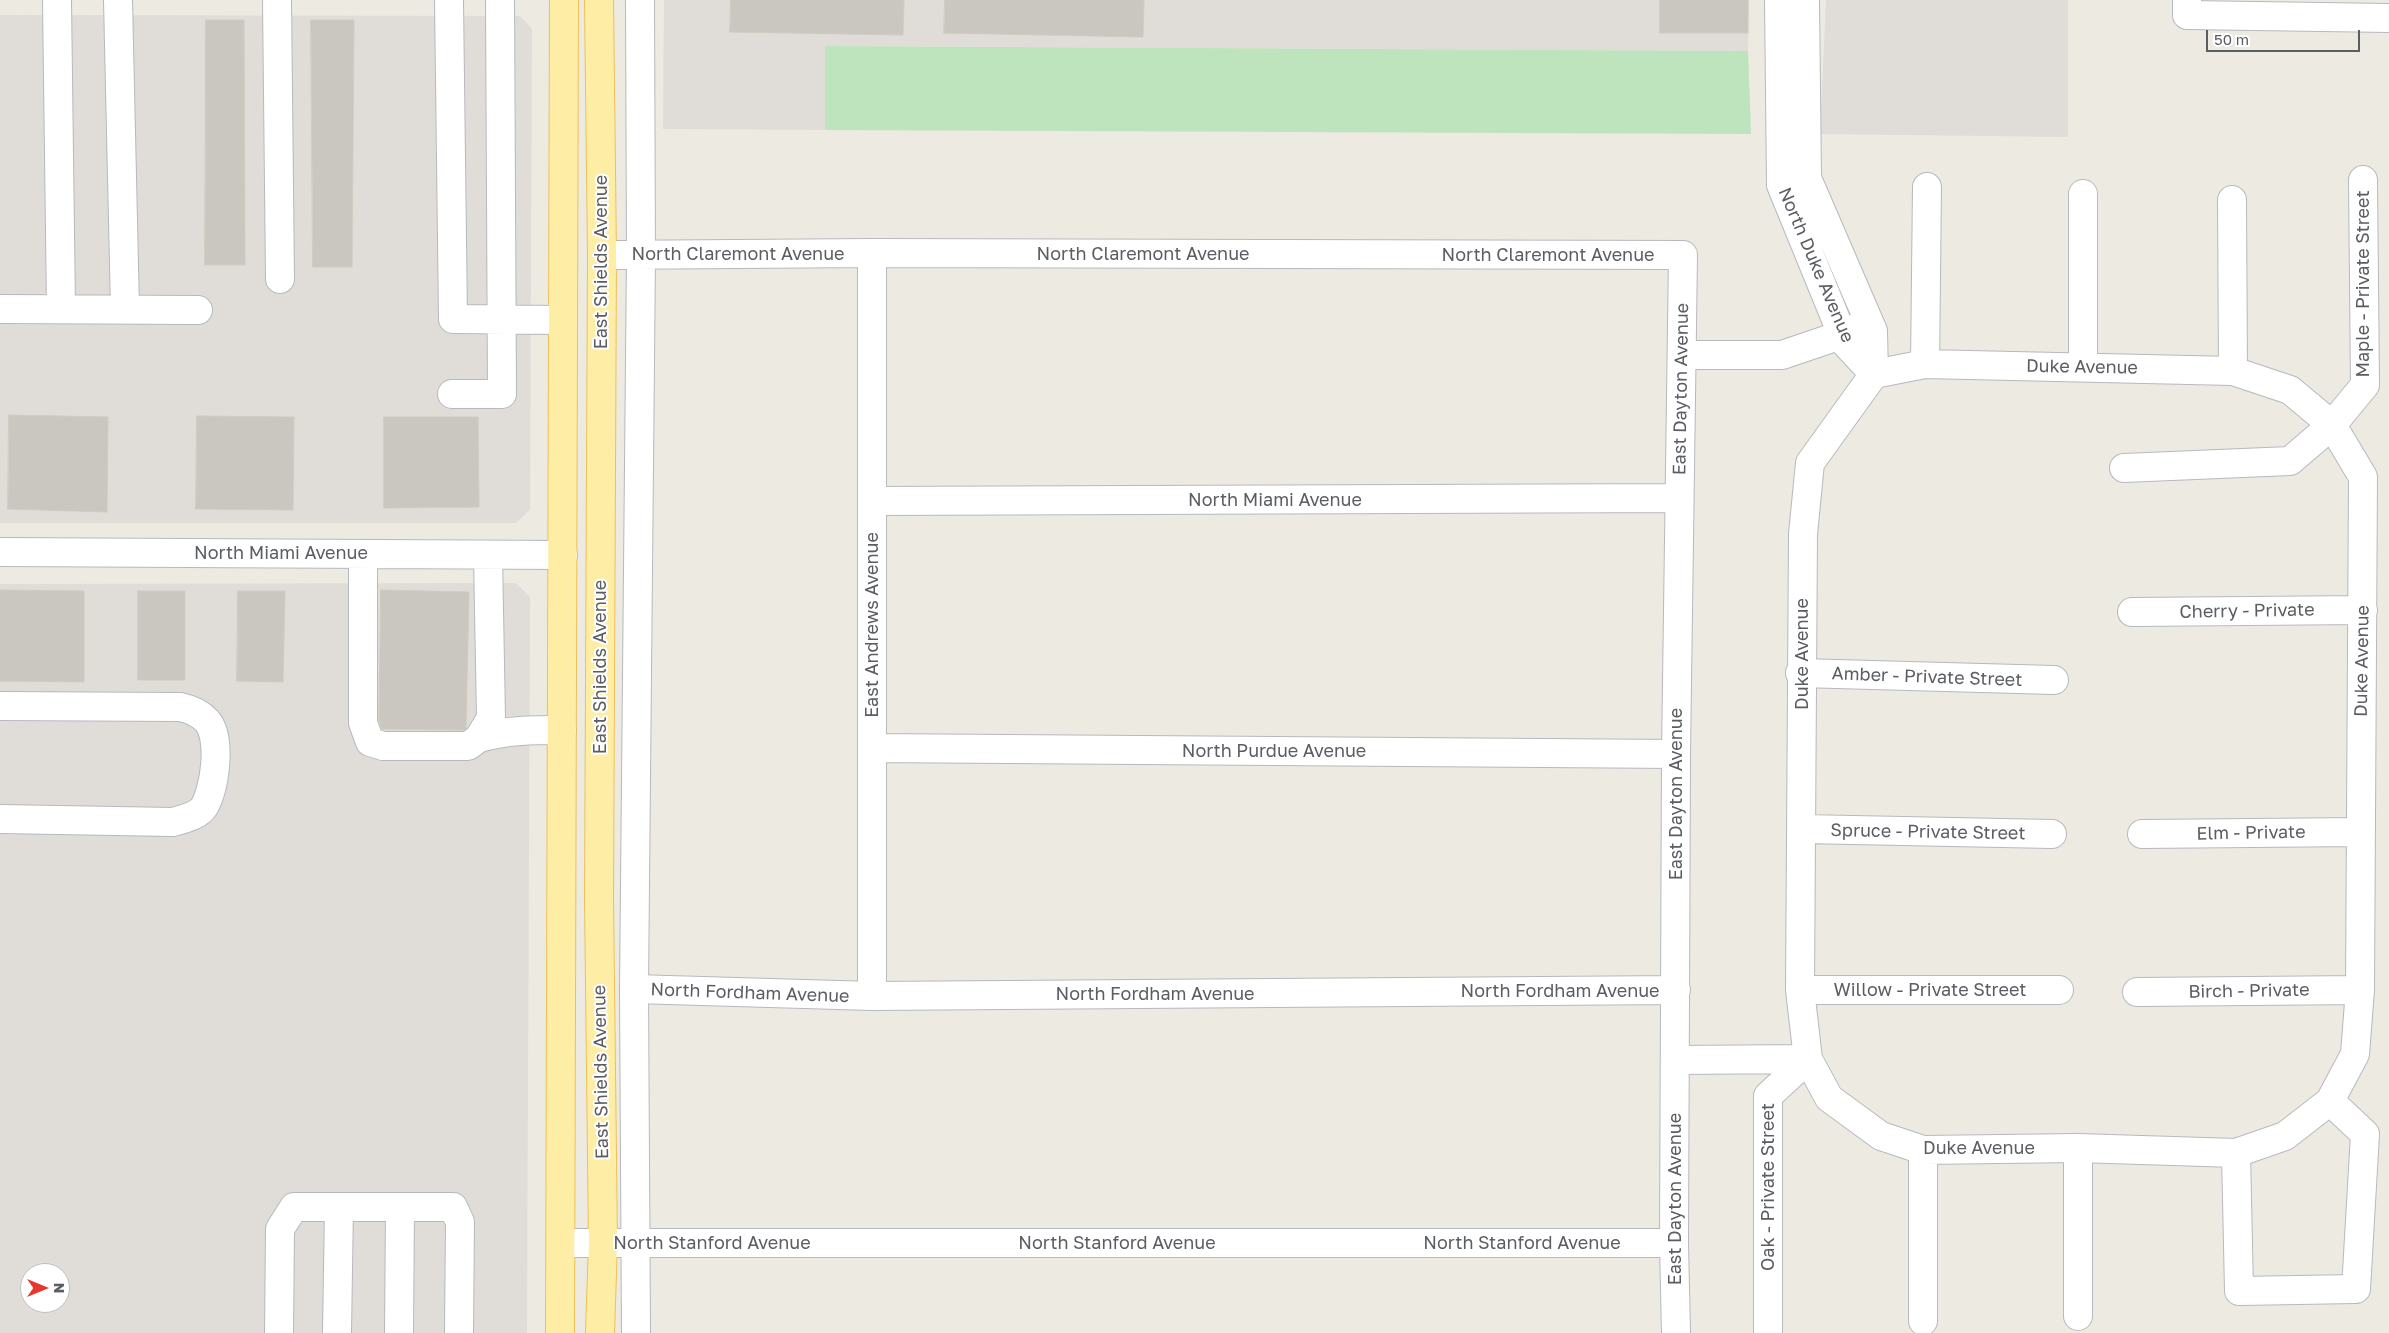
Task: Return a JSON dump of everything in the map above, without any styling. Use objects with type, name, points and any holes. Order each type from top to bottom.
[{"type":"main road","points":[[560,1333],[561,1243],[537,730],[563,555],[564,0]]},
{"type":"main road","name":"East Shields Avenue","points":[[599,0],[602,255],[599,898],[603,1243],[600,1333]]},
{"type":"street","points":[[57,0],[59,25],[61,309]]},
{"type":"street","points":[[118,0],[125,309]]},
{"type":"street","points":[[277,0],[280,279]]},
{"type":"street","points":[[450,0],[453,319],[563,320]]},
{"type":"street","points":[[452,394],[502,394],[500,0]]},
{"type":"street","name":"East Shields Avenue","points":[[636,1333],[634,989],[641,255],[640,0]]},
{"type":"street","name":"North Duke Avenue","points":[[1779,0],[1781,185],[1844,334],[1846,344],[1874,374]]},
{"type":"street","name":"North Duke Avenue","points":[[1805,0],[1807,178],[1873,331],[1874,374]]},
{"type":"street","points":[[2187,0],[2187,16],[2389,18]]},
{"type":"street","name":"Maple - Private Street","points":[[2124,468],[2290,461],[2332,425],[2365,385],[2363,180]]},
{"type":"street","points":[[1925,364],[1927,187]]},
{"type":"street","points":[[2083,194],[2083,366]]},
{"type":"street","points":[[2232,200],[2233,371]]},
{"type":"street","name":"North Claremont Avenue","points":[[602,255],[872,253],[1683,255]]},
{"type":"street","name":"East Andrews Avenue","points":[[872,253],[872,996]]},
{"type":"street","name":"East Dayton Avenue","points":[[1676,1333],[1674,1243],[1676,754],[1678,498],[1683,354],[1683,255]]},
{"type":"street","points":[[0,309],[198,310]]},
{"type":"street","points":[[1683,354],[1782,354],[1844,334],[1868,322]]},
{"type":"street","name":"Duke Avenue","points":[[1925,364],[2083,366],[2233,371],[2290,390],[2332,425],[2363,477],[2363,610],[2360,990],[2355,1054],[2330,1101],[2285,1136],[2236,1153],[2078,1148],[1923,1150],[1880,1136],[1828,1098],[1808,1059],[1800,990],[1803,829],[1800,673],[1803,534],[1810,463],[1874,374],[1925,364]]},
{"type":"street","name":"North Miami Avenue","points":[[872,501],[1678,498]]},
{"type":"street","name":"North Miami Avenue","points":[[0,552],[563,555]]},
{"type":"street","points":[[363,554],[364,723],[370,742],[383,746],[468,746],[479,738],[500,732],[537,730]]},
{"type":"street","points":[[479,738],[491,718],[488,555]]},
{"type":"street","name":"Cherry - Private","points":[[2132,612],[2363,610]]},
{"type":"street","name":"Amber - Private Street","points":[[1800,673],[2054,680]]},
{"type":"street","points":[[0,706],[180,707],[191,710],[207,721],[214,734],[216,761],[212,786],[203,808],[188,818],[173,822],[0,819]]},
{"type":"street","name":"North Purdue Avenue","points":[[872,748],[1676,754]]},
{"type":"street","name":"Spruce - Private Street","points":[[1803,829],[2052,834]]},
{"type":"street","name":"Elm - Private","points":[[2142,834],[2360,832]]},
{"type":"street","name":"North Fordham Avenue","points":[[634,989],[872,996],[1676,990]]},
{"type":"street","name":"Willow - Private Street","points":[[1800,990],[2059,990]]},
{"type":"street","name":"Birch - Private","points":[[2137,992],[2360,990]]},
{"type":"street","points":[[1675,1060],[1808,1059]]},
{"type":"street","name":"Oak - Private Street","points":[[1768,1333],[1768,1096],[1808,1059]]},
{"type":"street","points":[[2236,1153],[2239,1291],[2356,1289],[2365,1134],[2330,1101]]},
{"type":"street","points":[[2078,1148],[2078,1316]]},
{"type":"street","points":[[1923,1150],[1923,1321]]},
{"type":"street","points":[[279,1333],[280,1229],[294,1207],[454,1207],[460,1222],[459,1333]]},
{"type":"street","points":[[337,1333],[339,1207]]},
{"type":"street","points":[[399,1333],[400,1207]]},
{"type":"street","name":"North Stanford Avenue","points":[[561,1243],[1674,1243]]},
{"type":"shaded area","points":[[664,0],[1749,0],[1748,51],[825,46],[825,130],[663,129]]},
{"type":"shaded area","points":[[1826,0],[2068,0],[2068,137],[1820,134]]},
{"type":"shaded area","points":[[0,15],[520,16],[532,29],[530,510],[516,523],[0,523]]},
{"type":"shaded area","points":[[516,583],[530,597],[527,1333],[0,1333],[0,584]]},
{"type":"green space","points":[[825,46],[1748,51],[1751,134],[825,130]]},
{"type":"building","points":[[731,0],[904,0],[903,35],[730,32]]},
{"type":"building","points":[[945,0],[1144,0],[1143,37],[944,33]]},
{"type":"building","points":[[1660,0],[1748,0],[1748,33],[1660,33]]},
{"type":"building","points":[[206,20],[244,20],[245,265],[205,265]]},
{"type":"building","points":[[311,20],[354,20],[352,267],[313,267]]},
{"type":"building","points":[[9,415],[108,417],[107,512],[8,509]]},
{"type":"building","points":[[197,416],[294,417],[293,510],[196,509]]},
{"type":"building","points":[[384,417],[478,417],[479,507],[384,508]]},
{"type":"building","points":[[0,590],[84,591],[84,682],[0,681]]},
{"type":"building","points":[[381,590],[469,592],[466,728],[463,730],[382,729],[379,720]]},
{"type":"building","points":[[138,591],[185,591],[185,680],[138,680]]},
{"type":"building","points":[[238,591],[285,591],[283,682],[237,681]]}]
